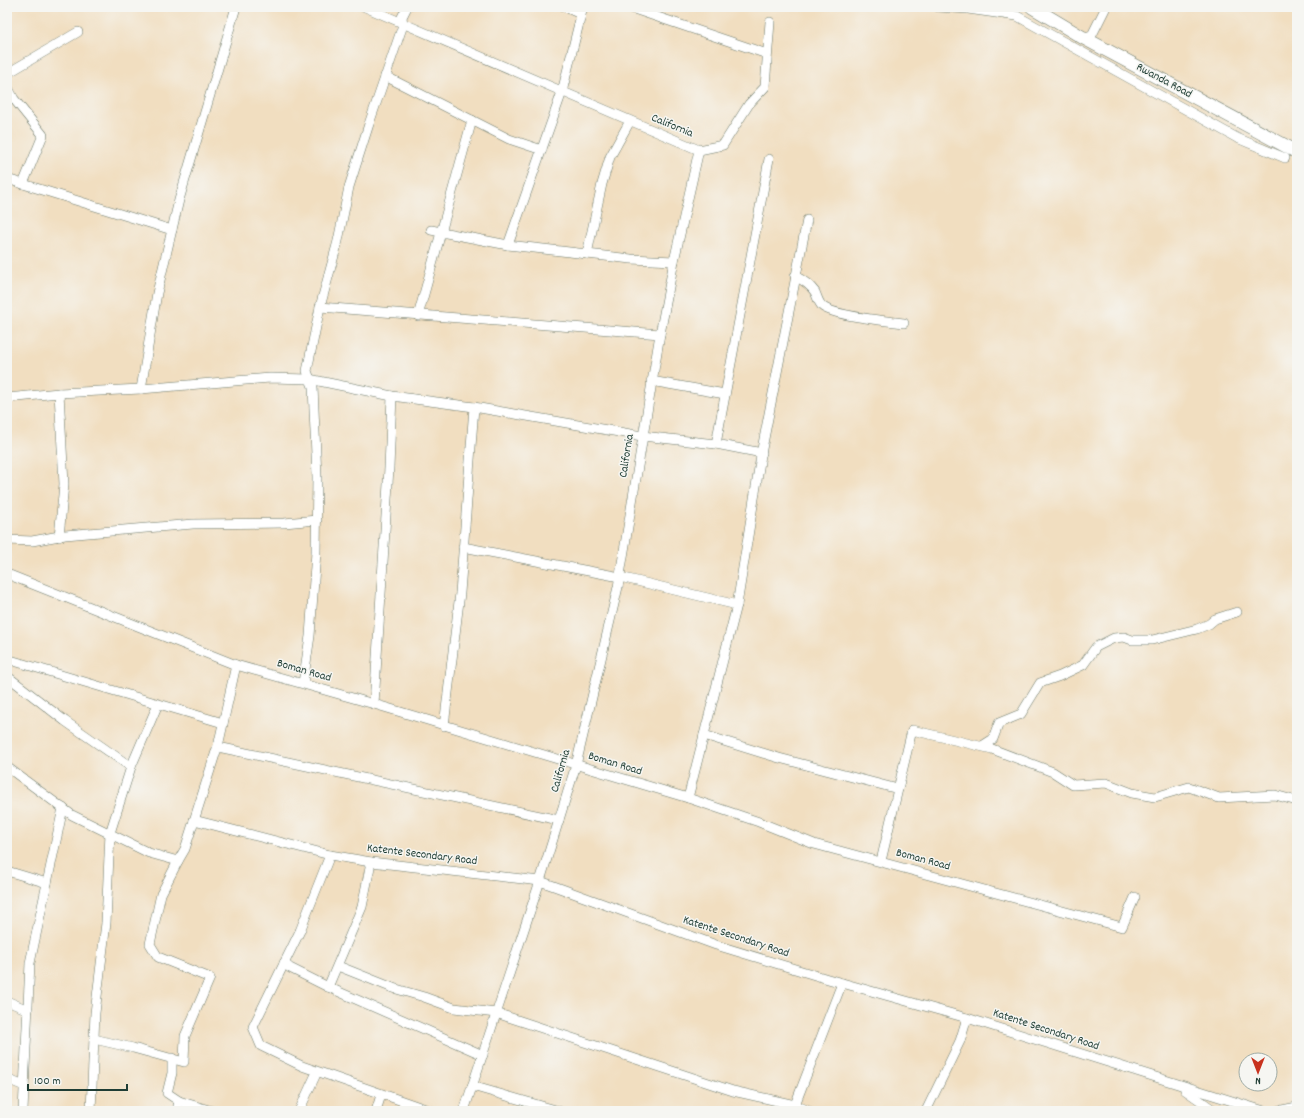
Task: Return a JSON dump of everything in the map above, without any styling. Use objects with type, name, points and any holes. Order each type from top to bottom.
[{"type":"highway","name":"Rwanda Road","points":[[1032,7],[1089,41],[1297,152]]},
{"type":"street","points":[[141,389],[157,293],[182,189],[236,7]]},
{"type":"street","name":"California","points":[[365,7],[403,25],[699,150],[674,261],[651,381],[620,577],[576,765],[540,881],[464,1111]]},
{"type":"street","points":[[303,683],[310,636],[317,520],[317,477],[313,387],[307,371],[320,307],[338,241],[349,187],[403,25],[402,17],[407,7]]},
{"type":"street","points":[[508,245],[562,92],[582,10],[565,7]]},
{"type":"street","points":[[628,7],[767,54]]},
{"type":"street","points":[[938,7],[968,9],[1017,16],[1236,138],[1285,158]]},
{"type":"street","points":[[1089,41],[1106,7]]},
{"type":"street","points":[[699,150],[723,145],[749,104],[765,87],[770,22]]},
{"type":"street","points":[[7,76],[8,73],[14,69],[78,32]]},
{"type":"street","points":[[385,76],[509,139],[542,150]]},
{"type":"street","points":[[7,86],[14,99],[43,135],[23,184]]},
{"type":"street","points":[[418,316],[472,120]]},
{"type":"street","points":[[587,254],[602,184],[610,157],[630,121]]},
{"type":"street","points":[[716,444],[769,159]]},
{"type":"street","points":[[7,179],[172,230]]},
{"type":"street","points":[[688,798],[738,605],[762,453],[807,220]]},
{"type":"street","points":[[431,230],[508,245],[587,254],[674,261]]},
{"type":"street","points":[[796,276],[815,291],[821,305],[832,311],[869,320],[904,323]]},
{"type":"street","points":[[320,307],[418,316],[660,334]]},
{"type":"street","points":[[7,398],[270,378],[309,379],[392,396],[474,407],[642,436],[716,444],[762,453]]},
{"type":"street","points":[[651,381],[725,394]]},
{"type":"street","points":[[59,393],[64,484],[59,537]]},
{"type":"street","points":[[374,704],[392,396]]},
{"type":"street","points":[[444,726],[460,593],[474,407]]},
{"type":"street","points":[[7,540],[32,542],[59,537],[193,524],[284,523],[317,520]]},
{"type":"street","points":[[463,547],[620,577],[738,605]]},
{"type":"street","name":"Boman Road","points":[[7,574],[236,665],[303,683],[688,798],[759,822],[814,844],[1122,927],[1135,897]]},
{"type":"street","points":[[982,746],[993,740],[1000,723],[1021,714],[1040,683],[1060,676],[1083,665],[1096,647],[1114,638],[1124,637],[1132,640],[1152,640],[1158,637],[1173,636],[1182,631],[1209,624],[1215,619],[1237,612]]},
{"type":"street","points":[[7,659],[223,723]]},
{"type":"street","points":[[94,1039],[184,1062],[184,1036],[210,978],[158,957],[150,944],[161,894],[185,848],[218,747],[236,665]]},
{"type":"street","points":[[7,676],[65,721],[131,768]]},
{"type":"street","points":[[91,1111],[94,1039],[106,923],[110,833],[131,768],[158,704]]},
{"type":"street","points":[[880,861],[912,730],[982,746],[1053,772],[1074,785],[1106,783],[1132,793],[1155,797],[1189,787],[1219,798],[1275,795],[1297,802]]},
{"type":"street","points":[[704,735],[779,758],[898,789]]},
{"type":"street","points":[[218,747],[559,820]]},
{"type":"street","points":[[7,767],[72,815],[149,853],[178,861]]},
{"type":"street","points":[[23,1111],[30,963],[63,808]]},
{"type":"street","name":"Katente Secondary Road","points":[[194,820],[330,855],[371,862],[540,881],[716,945],[842,983],[968,1018],[1177,1085],[1264,1111]]},
{"type":"street","points":[[330,855],[300,931],[253,1027],[261,1046],[317,1072],[431,1111]]},
{"type":"street","points":[[328,987],[362,907],[371,862]]},
{"type":"street","points":[[7,871],[47,883]]},
{"type":"street","points":[[284,964],[328,987],[483,1056]]},
{"type":"street","points":[[338,966],[393,988],[454,1008],[496,1013],[733,1091],[810,1111]]},
{"type":"street","points":[[794,1108],[842,983]]},
{"type":"street","points":[[7,1001],[28,1010]]},
{"type":"street","points":[[926,1111],[960,1041],[968,1018]]},
{"type":"street","points":[[172,1058],[172,1073],[167,1093],[179,1101],[212,1111]]},
{"type":"street","points":[[299,1111],[317,1072]]},
{"type":"street","points":[[7,1079],[24,1086]]},
{"type":"street","points":[[1177,1085],[1214,1111]]},
{"type":"street","points":[[472,1086],[559,1111]]},
{"type":"street","points":[[376,1111],[381,1095]]},
{"type":"street","points":[[177,1111],[179,1101]]},
{"type":"street","points":[[1277,1111],[1297,1107]]}]
